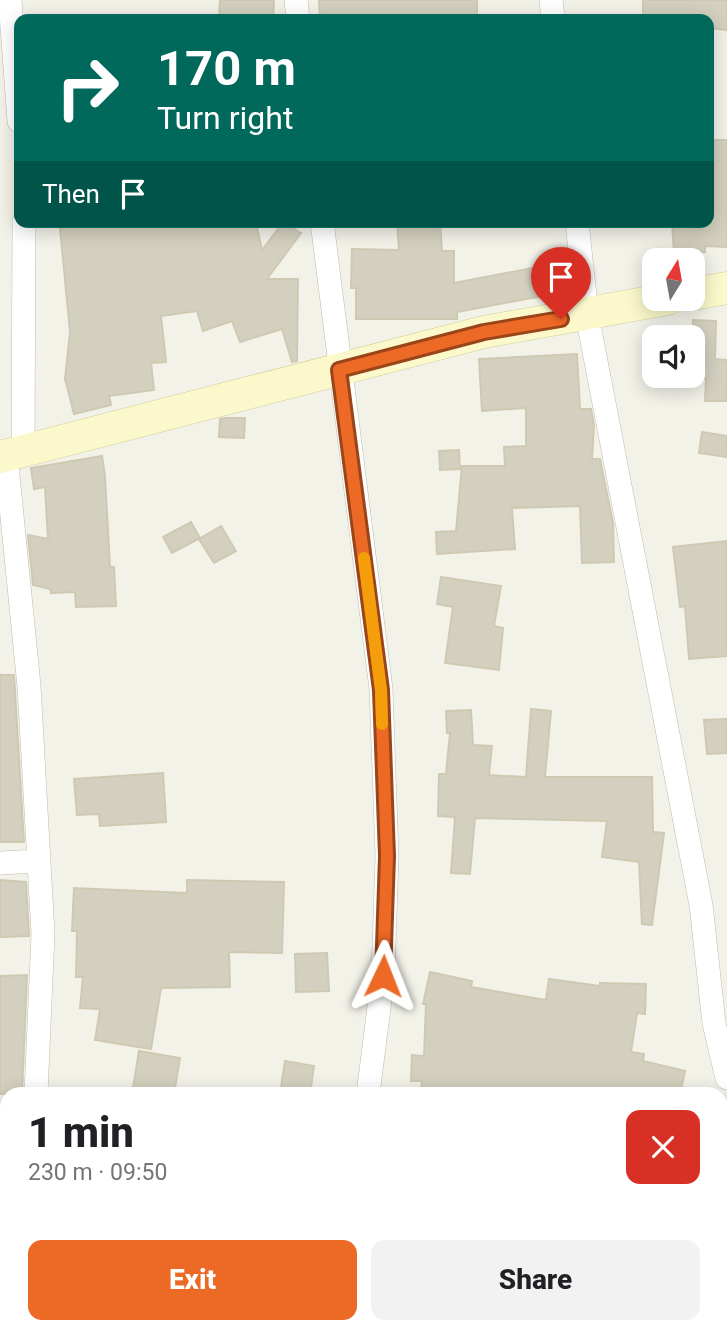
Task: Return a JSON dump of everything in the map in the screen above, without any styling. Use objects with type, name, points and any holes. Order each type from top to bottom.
[{"type":"street","points":[[9,0],[14,60]]},
{"type":"street","points":[[24,228],[10,455],[29,686],[43,933],[36,1087]]},
{"type":"street","points":[[323,228],[381,690],[387,856],[383,976],[369,1087]]},
{"type":"street","points":[[578,228],[587,315],[701,905],[714,1023],[727,1079]]},
{"type":"street","points":[[705,292],[727,288]]},
{"type":"street","points":[[10,455],[484,332],[642,304]]},
{"type":"street","points":[[0,863],[38,861]]},
{"type":"building","points":[[220,0],[274,0],[273,14],[219,14]]},
{"type":"building","points":[[319,0],[477,0],[477,14],[320,14]]},
{"type":"building","points":[[643,0],[727,0],[727,30],[714,29],[714,14],[643,14]]},
{"type":"building","points":[[714,140],[727,140],[727,247],[674,248],[672,228],[714,228]]},
{"type":"building","points":[[60,228],[257,228],[262,250],[278,228],[293,228],[301,233],[267,279],[298,279],[297,361],[292,362],[282,329],[240,342],[232,321],[203,331],[197,311],[161,316],[166,362],[151,363],[154,390],[109,396],[111,405],[74,414],[65,379],[70,332]]},
{"type":"building","points":[[397,228],[440,228],[442,251],[454,251],[454,283],[559,263],[564,292],[457,312],[457,319],[356,319],[356,288],[351,288],[352,249],[399,250]]},
{"type":"building","points":[[693,320],[716,321],[715,359],[727,360],[727,401],[705,401],[705,325],[693,325]]},
{"type":"building","points":[[577,354],[580,409],[591,409],[594,426],[592,459],[600,459],[613,523],[614,562],[582,563],[580,506],[512,508],[515,549],[437,554],[436,532],[456,531],[462,466],[505,466],[504,447],[526,446],[526,408],[482,411],[479,359]]},
{"type":"building","points":[[245,418],[244,438],[219,437],[220,419]]},
{"type":"building","points":[[702,432],[727,436],[727,457],[699,453]]},
{"type":"building","points":[[459,450],[460,469],[440,470],[439,451]]},
{"type":"building","points":[[102,456],[110,567],[114,567],[116,606],[76,607],[75,592],[51,593],[50,589],[33,585],[28,535],[48,539],[45,487],[34,489],[31,468]]},
{"type":"building","points":[[191,522],[200,538],[172,553],[163,537]]},
{"type":"building","points":[[221,526],[236,551],[214,563],[199,539]]},
{"type":"building","points":[[727,541],[727,656],[689,659],[685,606],[680,607],[673,547]]},
{"type":"building","points":[[441,577],[501,586],[494,626],[503,628],[499,670],[445,663],[453,607],[437,604]]},
{"type":"building","points":[[0,675],[14,675],[24,842],[0,842]]},
{"type":"building","points":[[531,709],[551,711],[545,777],[652,777],[653,832],[664,833],[652,925],[642,924],[639,862],[602,857],[607,821],[475,818],[470,874],[451,873],[455,817],[438,816],[439,774],[446,774],[450,733],[447,733],[446,711],[471,710],[473,745],[492,746],[489,775],[526,777]]},
{"type":"building","points":[[727,719],[727,753],[707,754],[704,720]]},
{"type":"building","points":[[163,773],[166,822],[100,826],[99,814],[77,815],[74,779]]},
{"type":"building","points":[[0,880],[26,882],[29,936],[0,937]]},
{"type":"building","points":[[187,880],[284,882],[282,953],[229,952],[230,987],[161,988],[151,1049],[95,1040],[100,1009],[80,1008],[83,977],[76,977],[77,931],[72,931],[74,888],[187,893]]},
{"type":"building","points":[[327,953],[329,991],[296,992],[295,954]]},
{"type":"building","points":[[430,972],[472,981],[471,987],[546,1000],[549,979],[600,986],[600,983],[646,984],[645,1014],[637,1013],[631,1052],[644,1054],[643,1061],[685,1071],[682,1087],[421,1087],[422,1081],[411,1081],[412,1055],[424,1056],[426,1004],[423,1004]]},
{"type":"building","points":[[27,975],[22,1087],[0,1087],[0,976]]},
{"type":"building","points":[[139,1051],[180,1058],[175,1087],[133,1087]]},
{"type":"building","points":[[285,1061],[314,1066],[311,1087],[281,1087]]},
{"type":"slow traffic","points":[[364,558],[381,690],[382,724]]},
{"type":"route","points":[[383,976],[387,856],[381,690],[339,370],[484,332],[561,319]]}]
